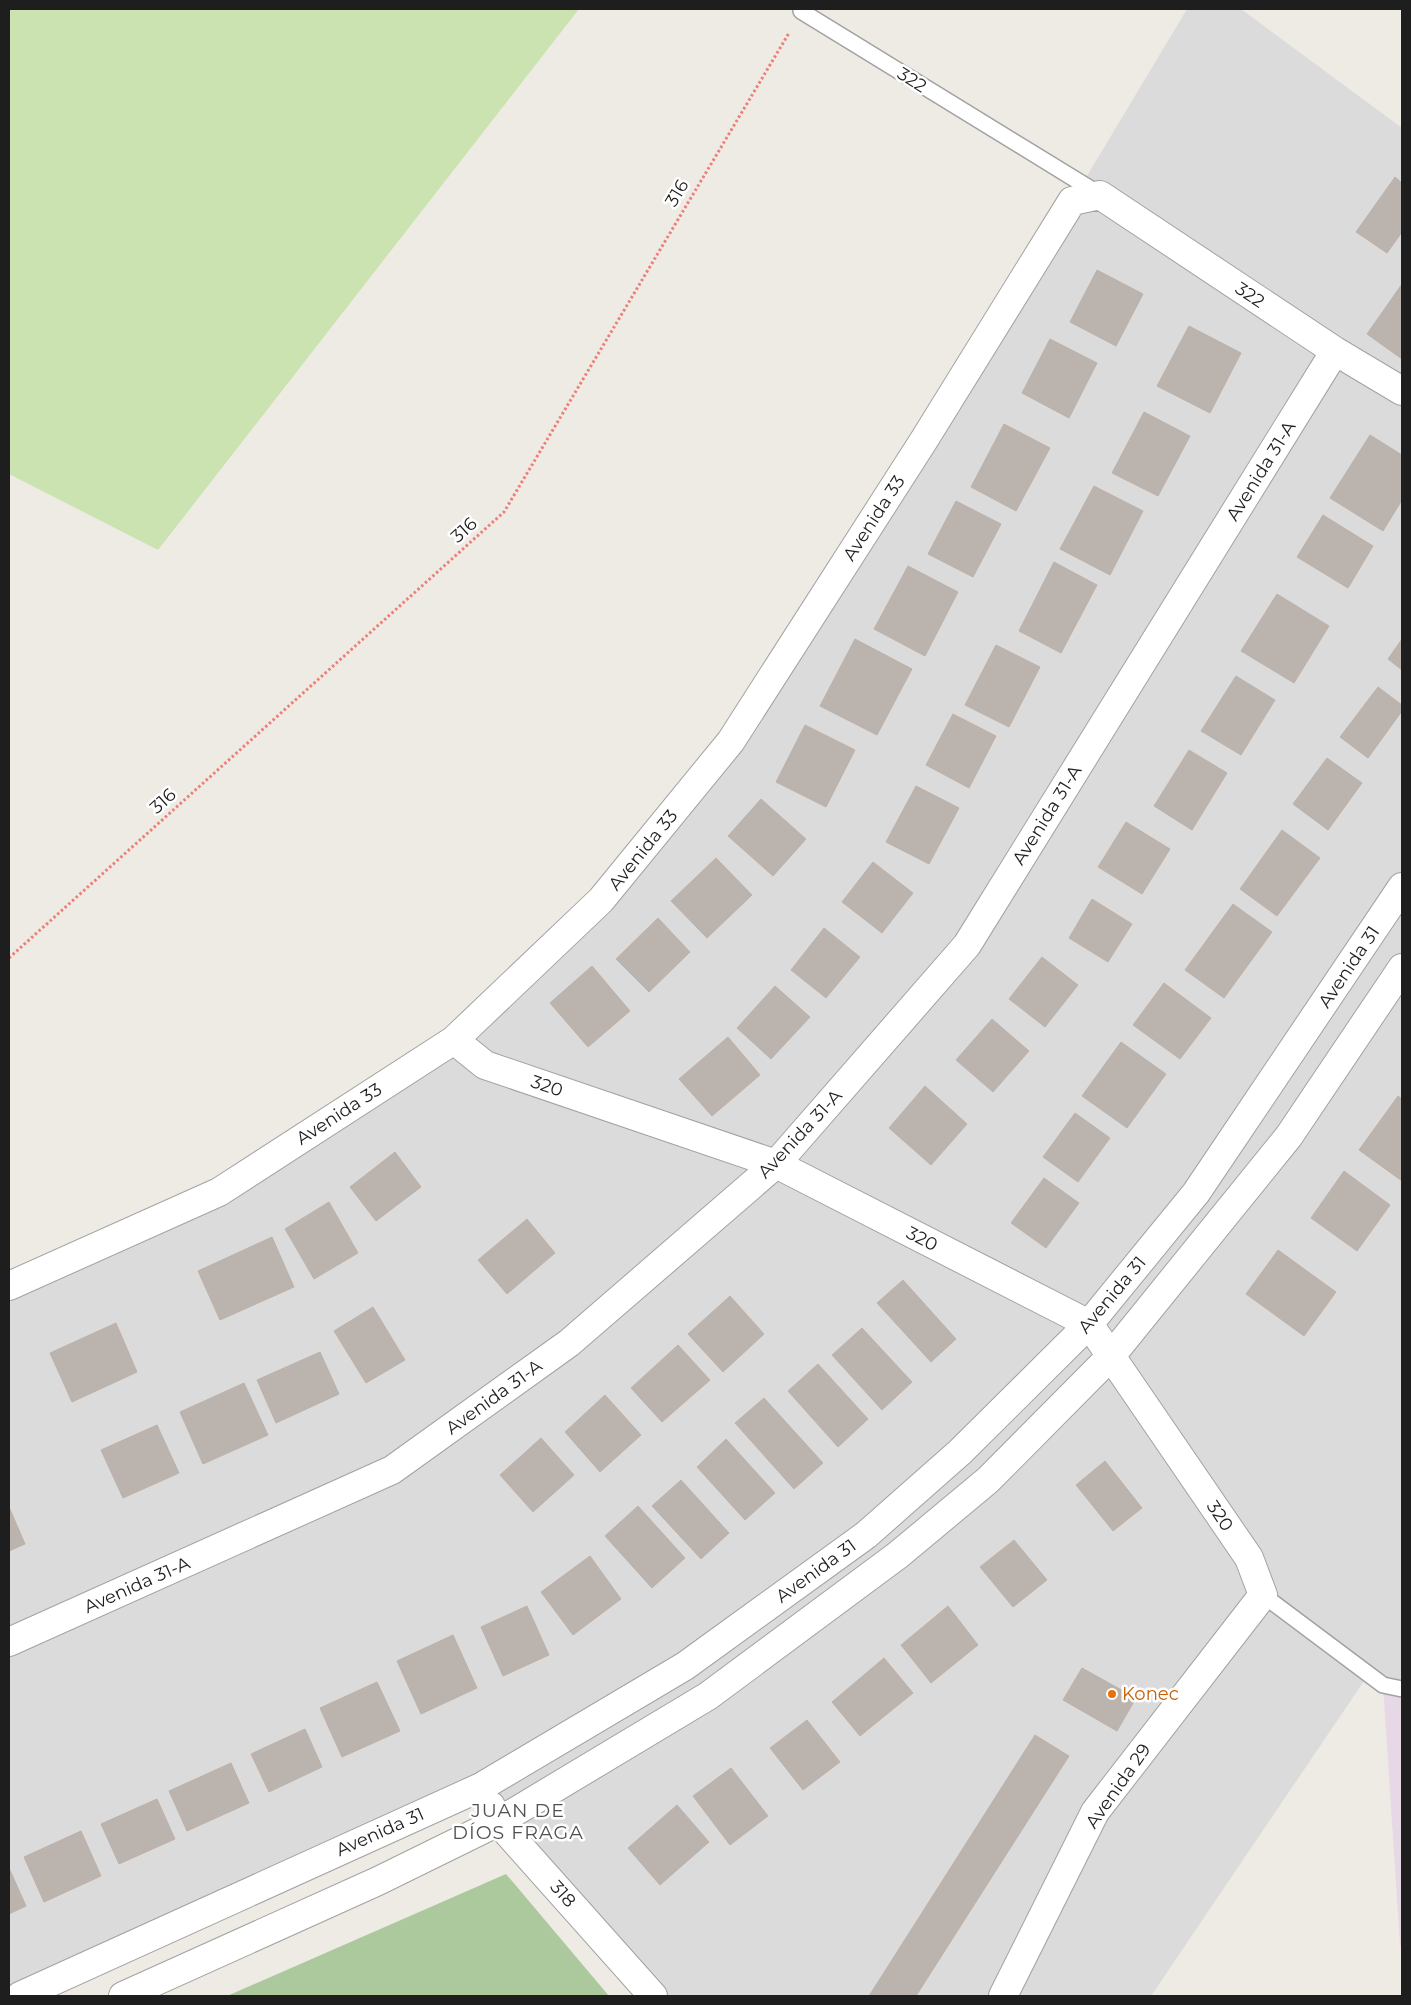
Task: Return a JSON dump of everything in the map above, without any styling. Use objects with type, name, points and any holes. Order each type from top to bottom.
[{"type":"street","name":"Avenida 33","points":[[9,1286],[219,1192],[454,1040],[601,900],[731,741],[918,448],[1072,201],[1100,195]]},
{"type":"street","name":"322","points":[[1100,195],[1335,351],[1402,391]]},
{"type":"street","name":"Avenida 31-A","points":[[9,1642],[392,1470],[569,1343],[776,1164],[967,945],[1335,351]]},
{"type":"street","name":"Avenida 31","points":[[20,1996],[482,1786],[685,1666],[866,1535],[960,1452],[1089,1324],[1196,1194],[1402,887]]},
{"type":"street","name":"Avenida 31","points":[[123,1996],[378,1881],[498,1822],[708,1696],[898,1555],[988,1480],[1111,1356],[1290,1136],[1402,968]]},
{"type":"street","name":"320","points":[[454,1040],[486,1065],[776,1164],[1089,1324],[1249,1558],[1264,1595]]},
{"type":"street","name":"Avenida 29","points":[[1003,1996],[1095,1812],[1264,1595]]},
{"type":"street","name":"318","points":[[482,1786],[498,1822],[653,1996]]},
{"type":"lane","name":"322","points":[[801,11],[1100,195]]},
{"type":"lane","points":[[1264,1595],[1383,1685],[1402,1690]]},
{"type":"path","name":"316","points":[[9,958],[504,512],[801,11]]},
{"type":"shaded area","points":[[1187,9],[1241,9],[1402,128],[1402,1681],[1366,1678],[1151,1996],[653,1996],[481,1787],[9,1996],[9,1286],[219,1192],[454,1040],[731,741],[1072,201]]},
{"type":"shaded area","points":[[1383,1685],[1402,1689],[1402,1945],[1400,1945]]},
{"type":"green space","points":[[9,9],[579,9],[158,550],[9,474]]},
{"type":"green space","points":[[506,1874],[609,1996],[227,1996]]},
{"type":"building","points":[[1395,177],[1402,183],[1402,232],[1387,253],[1356,232]]},
{"type":"building","points":[[1097,270],[1143,294],[1116,346],[1070,322]]},
{"type":"building","points":[[1402,284],[1402,359],[1367,334]]},
{"type":"building","points":[[1189,326],[1241,353],[1210,413],[1157,386]]},
{"type":"building","points":[[1050,339],[1097,363],[1069,418],[1022,393]]},
{"type":"building","points":[[1144,412],[1190,436],[1158,496],[1112,473]]},
{"type":"building","points":[[1004,424],[1050,448],[1016,511],[971,487]]},
{"type":"building","points":[[1370,435],[1402,455],[1402,500],[1383,531],[1330,498]]},
{"type":"building","points":[[1094,486],[1143,511],[1110,575],[1060,549]]},
{"type":"building","points":[[956,501],[1001,524],[973,577],[928,554]]},
{"type":"building","points":[[1323,515],[1373,546],[1348,588],[1297,557]]},
{"type":"building","points":[[1054,562],[1097,585],[1061,653],[1019,631]]},
{"type":"building","points":[[908,566],[958,592],[925,656],[874,629]]},
{"type":"building","points":[[1277,594],[1329,626],[1294,683],[1241,651]]},
{"type":"building","points":[[855,639],[912,669],[877,735],[820,706]]},
{"type":"building","points":[[1402,639],[1402,670],[1388,659]]},
{"type":"building","points":[[996,645],[1040,667],[1009,727],[965,705]]},
{"type":"building","points":[[1236,676],[1275,700],[1241,755],[1201,731]]},
{"type":"building","points":[[1378,687],[1402,705],[1402,711],[1368,758],[1340,737]]},
{"type":"building","points":[[953,714],[996,736],[969,788],[926,765]]},
{"type":"building","points":[[805,725],[855,750],[826,807],[776,782]]},
{"type":"building","points":[[1189,750],[1227,773],[1192,830],[1154,806]]},
{"type":"building","points":[[1327,758],[1362,783],[1328,830],[1293,804]]},
{"type":"building","points":[[916,786],[959,808],[929,864],[886,842]]},
{"type":"building","points":[[761,799],[806,839],[773,876],[728,836]]},
{"type":"building","points":[[1126,822],[1170,849],[1142,894],[1098,867]]},
{"type":"building","points":[[1282,830],[1320,858],[1277,916],[1240,889]]},
{"type":"building","points":[[716,858],[752,895],[707,938],[671,901]]},
{"type":"building","points":[[873,862],[913,893],[882,933],[842,902]]},
{"type":"building","points":[[1092,899],[1132,924],[1108,962],[1069,938]]},
{"type":"building","points":[[1233,904],[1272,932],[1224,998],[1185,970]]},
{"type":"building","points":[[658,918],[690,952],[649,992],[616,959]]},
{"type":"building","points":[[824,928],[860,957],[826,998],[791,970]]},
{"type":"building","points":[[1042,957],[1078,985],[1045,1027],[1009,999]]},
{"type":"building","points":[[592,966],[630,1011],[588,1047],[550,1003]]},
{"type":"building","points":[[1164,983],[1211,1018],[1180,1059],[1133,1025]]},
{"type":"building","points":[[775,986],[810,1017],[771,1059],[737,1028]]},
{"type":"building","points":[[992,1019],[1029,1051],[993,1092],[956,1060]]},
{"type":"building","points":[[728,1037],[760,1075],[712,1116],[679,1079]]},
{"type":"building","points":[[1121,1042],[1166,1074],[1127,1128],[1082,1096]]},
{"type":"building","points":[[925,1086],[967,1124],[931,1165],[889,1128]]},
{"type":"building","points":[[1398,1096],[1402,1099],[1402,1181],[1359,1150]]},
{"type":"building","points":[[1075,1113],[1110,1138],[1078,1182],[1043,1157]]},
{"type":"building","points":[[395,1152],[421,1187],[376,1221],[350,1187]]},
{"type":"building","points":[[1344,1171],[1390,1205],[1357,1251],[1311,1218]]},
{"type":"building","points":[[1044,1178],[1079,1203],[1046,1248],[1011,1223]]},
{"type":"building","points":[[329,1202],[358,1253],[314,1279],[285,1229]]},
{"type":"building","points":[[527,1219],[555,1253],[507,1294],[478,1260]]},
{"type":"building","points":[[272,1237],[294,1287],[220,1320],[198,1271]]},
{"type":"building","points":[[1278,1250],[1336,1292],[1304,1336],[1246,1294]]},
{"type":"building","points":[[903,1280],[956,1339],[931,1362],[877,1303]]},
{"type":"building","points":[[730,1296],[764,1334],[723,1372],[688,1334]]},
{"type":"building","points":[[373,1307],[405,1360],[366,1383],[334,1331]]},
{"type":"building","points":[[116,1323],[137,1372],[72,1402],[50,1353]]},
{"type":"building","points":[[862,1328],[912,1382],[882,1410],[832,1355]]},
{"type":"building","points":[[678,1345],[710,1380],[662,1422],[631,1388]]},
{"type":"building","points":[[320,1352],[339,1394],[276,1423],[257,1380]]},
{"type":"building","points":[[818,1364],[868,1419],[838,1447],[788,1391]]},
{"type":"building","points":[[244,1383],[268,1435],[203,1464],[180,1412]]},
{"type":"building","points":[[605,1395],[641,1435],[600,1472],[565,1432]]},
{"type":"building","points":[[764,1398],[823,1463],[794,1489],[735,1423]]},
{"type":"building","points":[[157,1425],[179,1473],[123,1498],[101,1450]]},
{"type":"building","points":[[541,1438],[574,1475],[533,1512],[500,1475]]},
{"type":"building","points":[[726,1439],[775,1493],[745,1520],[697,1467]]},
{"type":"building","points":[[1105,1461],[1142,1508],[1113,1531],[1076,1485]]},
{"type":"building","points":[[681,1480],[729,1533],[701,1559],[652,1506]]},
{"type":"building","points":[[638,1506],[685,1558],[652,1588],[605,1536]]},
{"type":"building","points":[[9,1507],[25,1544],[9,1551]]},
{"type":"building","points":[[1014,1540],[1047,1580],[1013,1607],[980,1567]]},
{"type":"building","points":[[590,1556],[621,1599],[573,1635],[541,1592]]},
{"type":"building","points":[[527,1606],[549,1655],[503,1676],[481,1627]]},
{"type":"building","points":[[948,1606],[978,1645],[931,1683],[901,1645]]},
{"type":"building","points":[[453,1635],[477,1688],[421,1714],[397,1661]]},
{"type":"building","points":[[884,1658],[913,1693],[860,1736],[832,1702]]},
{"type":"building","points":[[1082,1668],[1136,1698],[1117,1731],[1063,1700]]},
{"type":"building","points":[[377,1682],[400,1731],[342,1757],[320,1708]]},
{"type":"building","points":[[807,1720],[840,1762],[803,1790],[770,1748]]},
{"type":"building","points":[[305,1729],[322,1767],[269,1792],[251,1754]]},
{"type":"building","points":[[1035,1735],[1069,1756],[916,1996],[869,1996]]},
{"type":"building","points":[[231,1763],[249,1803],[187,1831],[169,1791]]},
{"type":"building","points":[[731,1768],[768,1816],[730,1845],[693,1796]]},
{"type":"building","points":[[157,1799],[175,1839],[119,1864],[101,1824]]},
{"type":"building","points":[[677,1805],[709,1842],[660,1885],[628,1848]]},
{"type":"building","points":[[81,1831],[101,1876],[44,1902],[24,1857]]},
{"type":"building","points":[[9,1868],[26,1906],[9,1914]]},
{"type":"place","name":"Konec","points":[[1112,1694]]},
{"type":"district","name":"JUAN DE DÍOS FRAGA","points":[[518,1821]]}]
